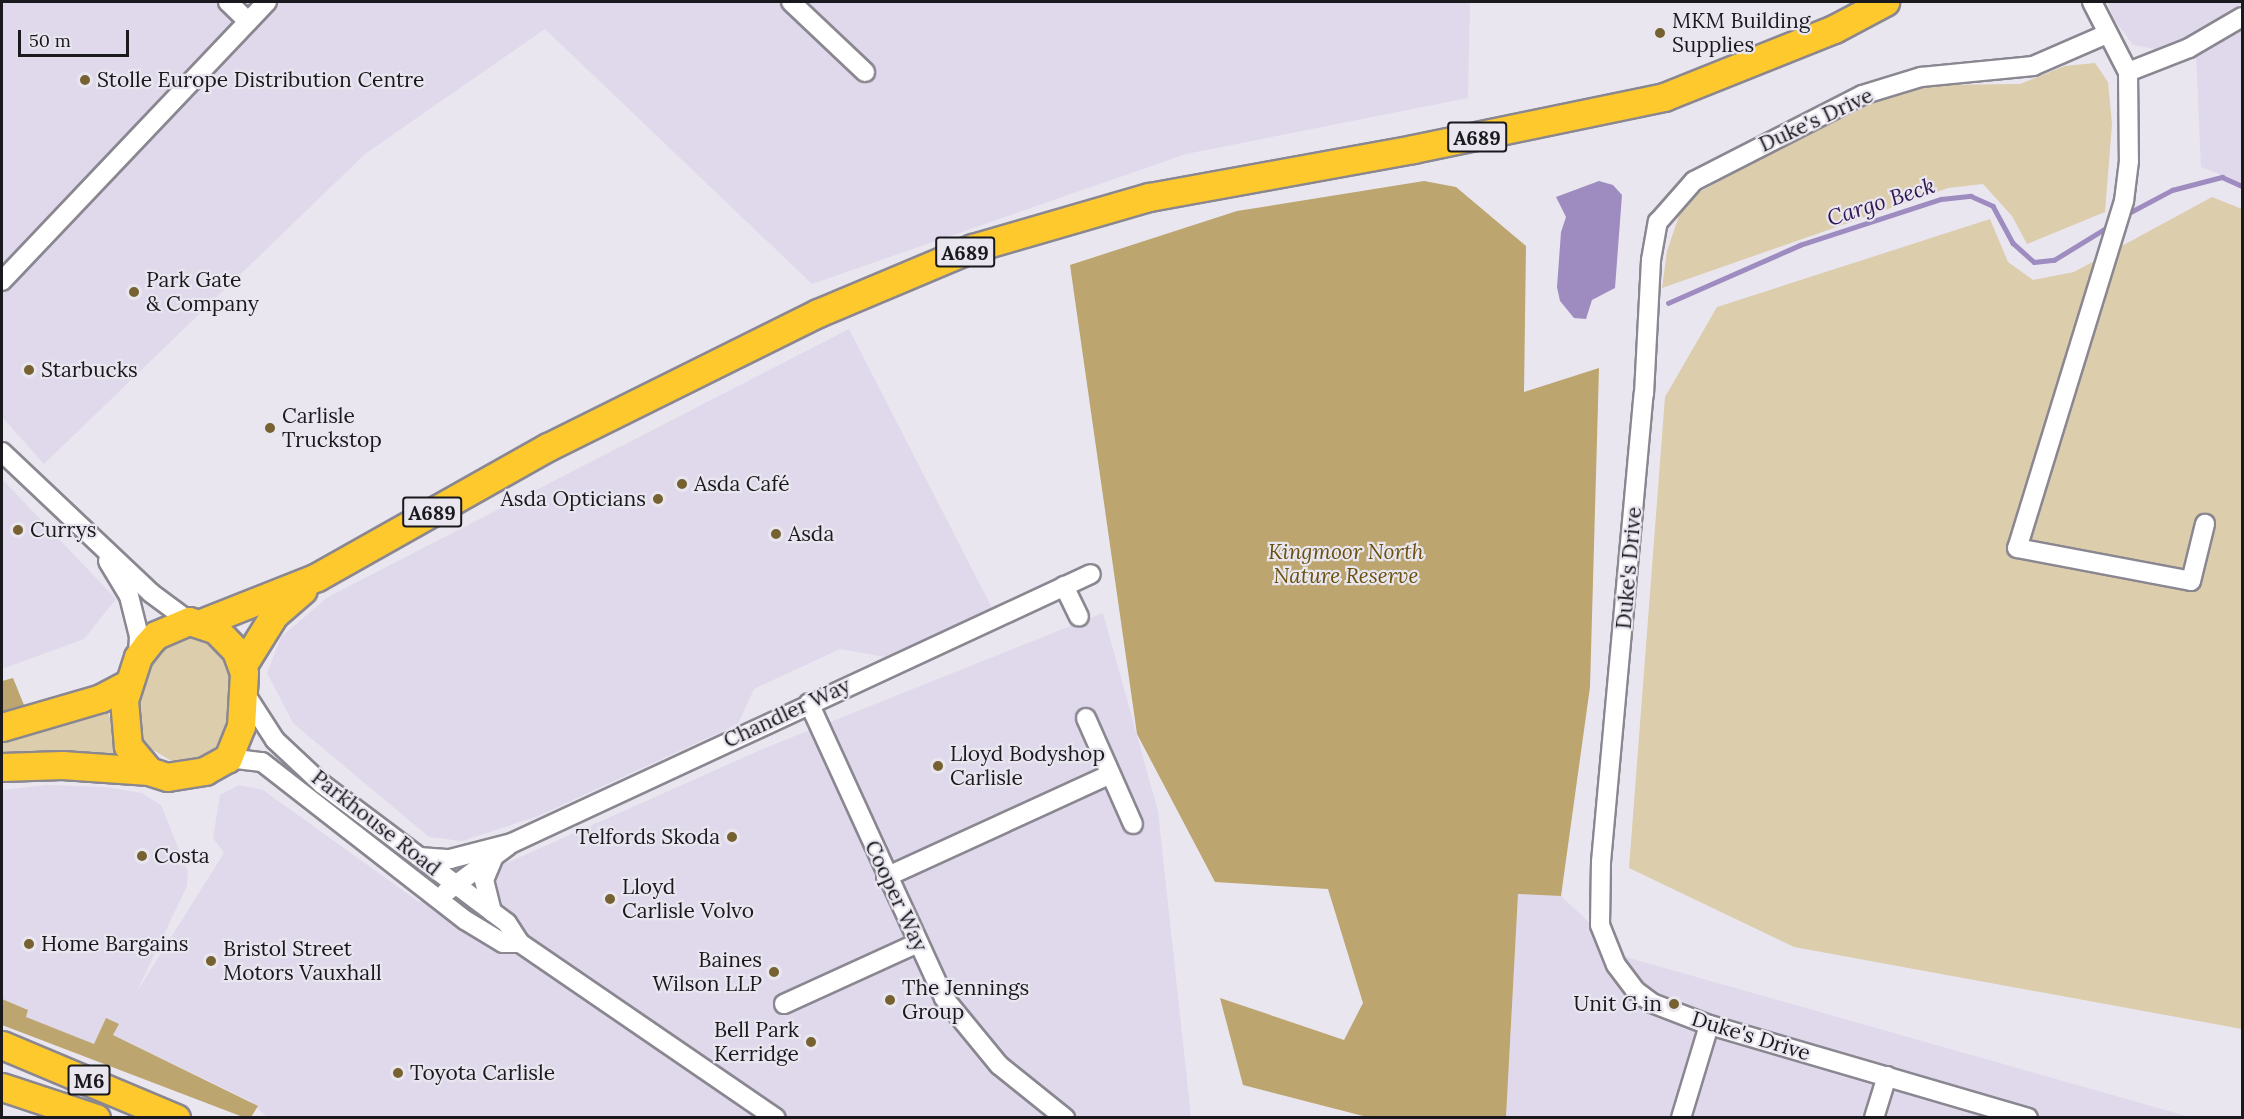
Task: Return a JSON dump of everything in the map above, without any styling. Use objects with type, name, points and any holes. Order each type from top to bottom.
[{"type":"highway","name":"A689","points":[[195,622],[317,578],[558,442],[818,313],[973,248],[1149,197],[1413,149],[1664,97],[1834,29],[1886,2]]},
{"type":"highway","name":"A689","points":[[243,665],[274,615],[317,578]]},
{"type":"highway","points":[[2,767],[62,765],[149,771],[167,777],[194,775],[228,758],[239,733],[244,692],[243,665],[227,640],[195,622],[156,635],[138,657],[127,684],[122,714],[125,732],[129,746],[149,771]]},
{"type":"highway","points":[[2,727],[90,701],[127,684]]},
{"type":"highway","name":"M6","points":[[2,1045],[176,1118]]},
{"type":"highway","name":"M6","points":[[2,1087],[96,1118]]},
{"type":"street","points":[[228,2],[248,21]]},
{"type":"street","points":[[2,281],[267,2]]},
{"type":"street","points":[[791,2],[864,72]]},
{"type":"street","points":[[2092,2],[2128,72],[2129,150],[2124,201],[2116,234],[2017,548],[2191,581],[2205,524]]},
{"type":"street","points":[[2128,72],[2189,48],[2242,17]]},
{"type":"street","name":"Duke's Drive","points":[[2028,1118],[1709,1025],[1652,1003],[1635,990],[1616,965],[1600,925],[1601,862],[1644,394],[1651,261],[1658,222],[1694,181],[1862,94],[1921,77],[2032,66],[2107,34]]},
{"type":"street","points":[[2,452],[151,593],[195,622]]},
{"type":"street","points":[[100,546],[129,596],[138,629],[138,657]]},
{"type":"street","name":"Chandler Way","points":[[437,899],[449,872],[1090,574]]},
{"type":"street","points":[[1064,586],[1079,617]]},
{"type":"street","name":"Parkhouse Road","points":[[244,692],[275,740],[322,784],[419,857]]},
{"type":"street","name":"Cooper Way","points":[[809,703],[886,877],[944,998],[999,1065],[1065,1118]]},
{"type":"street","points":[[1086,718],[1133,824]]},
{"type":"street","name":"Parkhouse Road","points":[[228,758],[262,762],[437,899],[503,943],[520,943]]},
{"type":"street","points":[[886,877],[1111,774]]},
{"type":"street","name":"Chandler Way","points":[[419,857],[449,872],[493,859],[512,843]]},
{"type":"street","points":[[492,912],[484,880],[493,859]]},
{"type":"street","name":"Parkhouse Road","points":[[449,872],[507,923],[520,943],[776,1118]]},
{"type":"street","points":[[784,1004],[918,943]]},
{"type":"street","points":[[1681,1118],[1709,1025]]},
{"type":"street","points":[[1874,1118],[1887,1076]]},
{"type":"shaded area","points":[[2,2],[1470,2],[1468,98],[1186,154],[812,284],[545,29],[365,154],[44,464],[2,417]]},
{"type":"shaded area","points":[[2108,2],[2242,2],[2242,183],[2201,167],[2195,33],[2155,49],[2133,45],[2113,18]]},
{"type":"shaded area","points":[[2095,63],[2108,82],[2112,124],[2105,212],[2027,244],[2012,216],[1983,184],[1948,188],[1662,288],[1667,251],[1684,201],[1763,156],[1854,109],[1932,85],[2020,84],[2065,66]]},
{"type":"shaded area","points":[[1599,181],[1613,185],[1622,195],[1615,288],[1592,300],[1586,319],[1574,318],[1560,301],[1557,287],[1561,232],[1566,217],[1556,197]]},
{"type":"shaded area","points":[[2212,197],[2242,209],[2242,1029],[1794,947],[1629,868],[1665,397],[1717,307],[1990,219],[2008,262],[2033,280],[2074,272]]},
{"type":"shaded area","points":[[849,329],[993,610],[885,657],[840,649],[754,689],[738,724],[538,816],[462,841],[429,837],[293,723],[267,673],[281,637],[328,597]]},
{"type":"shaded area","points":[[2,479],[116,599],[84,639],[2,669]]},
{"type":"shaded area","points":[[1103,613],[1158,811],[1191,1117],[267,1117],[250,1101],[113,1035],[119,1024],[95,1045],[26,1017],[28,1010],[2,999],[2,790],[47,785],[106,787],[142,793],[161,805],[188,872],[187,886],[136,993],[224,853],[213,838],[220,795],[239,785],[263,790],[419,902],[765,748]]},
{"type":"shaded area","points":[[179,637],[197,637],[213,643],[222,653],[234,682],[231,725],[211,753],[193,761],[173,762],[145,745],[137,732],[136,703],[153,658]]},
{"type":"shaded area","points":[[102,709],[108,712],[120,751],[118,760],[2,757],[2,734]]},
{"type":"shaded area","points":[[1518,894],[1561,896],[1626,957],[2190,1117],[1506,1118]]},
{"type":"green space","name":"Kingmoor North Nature Reserve","points":[[1424,181],[1456,187],[1526,246],[1524,392],[1599,368],[1590,687],[1561,896],[1518,894],[1506,1117],[1367,1117],[1243,1085],[1220,998],[1344,1040],[1363,1003],[1328,889],[1215,882],[1137,734],[1070,265],[1237,211]]},
{"type":"green space","points":[[13,678],[24,705],[2,713],[2,681]]},
{"type":"green space","points":[[2,999],[28,1010],[26,1017],[94,1044],[106,1018],[119,1024],[113,1035],[258,1106],[251,1117],[243,1117],[2,1025]]},
{"type":"waterway","name":"Cargo Beck","points":[[2125,215],[2172,190],[2222,177],[2242,186]]},
{"type":"waterway","name":"Cargo Beck","points":[[1668,303],[1800,245],[1941,199],[1971,196],[1993,206],[2013,243],[2034,262],[2054,260],[2111,225]]},
{"type":"place","name":"MKM Building Supplies","points":[[1660,33]]},
{"type":"place","name":"Stolle Europe Distribution Centre","points":[[85,80]]},
{"type":"place","name":"Park Gate & Company","points":[[134,292]]},
{"type":"place","name":"Starbucks","points":[[29,370]]},
{"type":"place","name":"Carlisle Truckstop","points":[[270,428]]},
{"type":"place","name":"Asda Café","points":[[682,484]]},
{"type":"place","name":"Asda Opticians","points":[[658,499]]},
{"type":"place","name":"Currys","points":[[18,530]]},
{"type":"place","name":"Asda","points":[[776,534]]},
{"type":"place","name":"Lloyd Bodyshop Carlisle","points":[[938,766]]},
{"type":"place","name":"Telfords Skoda","points":[[732,837]]},
{"type":"place","name":"Costa","points":[[142,856]]},
{"type":"place","name":"Lloyd Carlisle Volvo","points":[[610,899]]},
{"type":"place","name":"Home Bargains","points":[[29,944]]},
{"type":"place","name":"Bristol Street Motors Vauxhall","points":[[211,961]]},
{"type":"place","name":"Baines Wilson LLP","points":[[774,972]]},
{"type":"place","name":"The Jennings Group","points":[[890,1000]]},
{"type":"place","name":"Unit G in","points":[[1674,1004]]},
{"type":"place","name":"Bell Park Kerridge","points":[[811,1042]]},
{"type":"place","name":"Toyota Carlisle","points":[[398,1073]]}]
